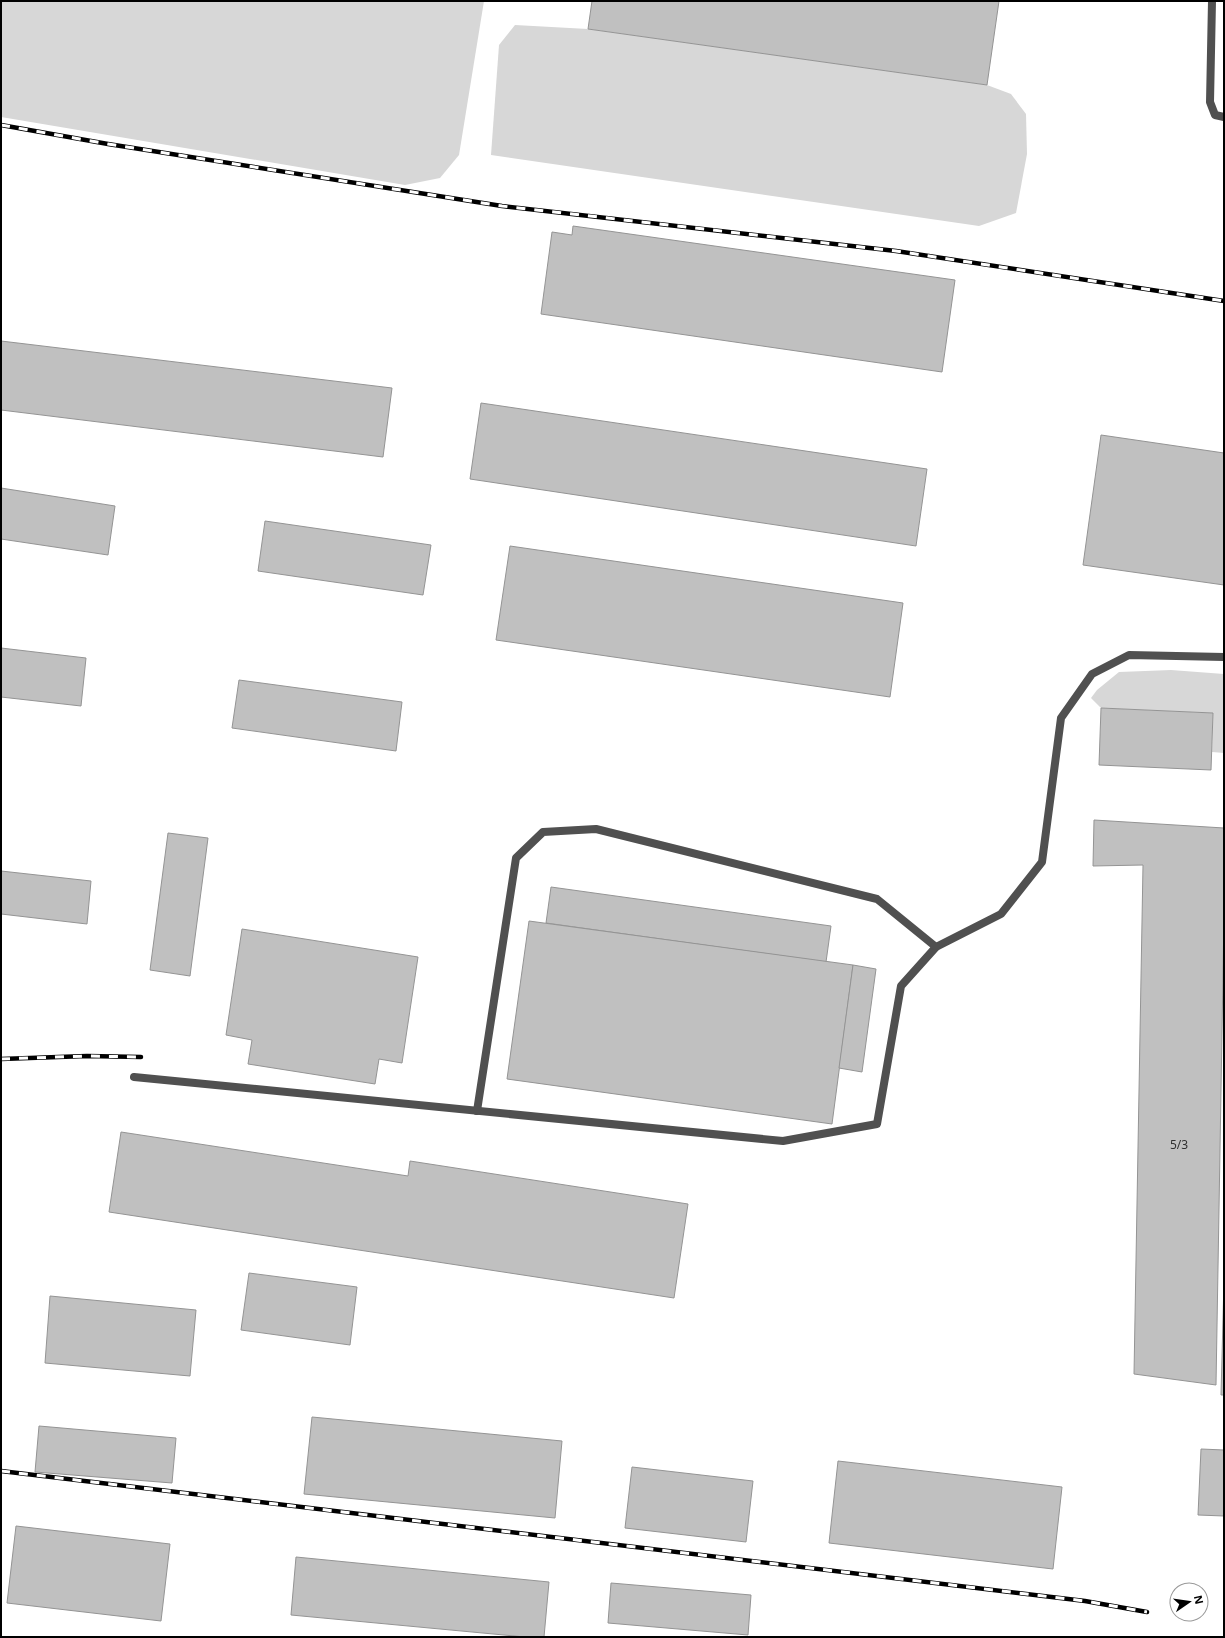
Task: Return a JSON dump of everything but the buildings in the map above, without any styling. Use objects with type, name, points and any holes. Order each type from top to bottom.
[{"type":"lane","points":[[1212,1],[1210,102],[1215,115],[1224,117]]},
{"type":"lane","points":[[134,1077],[783,1141],[877,1124],[902,986],[936,947],[1002,914],[1042,862],[1061,718],[1092,674],[1129,655],[1224,657]]},
{"type":"lane","points":[[477,1111],[516,858],[543,832],[596,829],[877,899],[936,947]]},
{"type":"shaded area","points":[[1,1],[484,1],[459,155],[440,178],[405,185],[1,117]]},
{"type":"shaded area","points":[[515,25],[588,29],[987,85],[1011,94],[1026,114],[1027,154],[1016,213],[979,226],[491,155],[499,45]]},
{"type":"shaded area","points":[[1171,670],[1224,674],[1224,753],[1212,752],[1213,713],[1101,708],[1091,698],[1097,690],[1119,672]]},
{"type":"railway","points":[[1,125],[108,144],[502,206],[896,251],[1224,301]]},
{"type":"railway","points":[[1,1059],[87,1056],[141,1057]]},
{"type":"railway","points":[[1,1471],[1085,1601],[1147,1612]]}]
